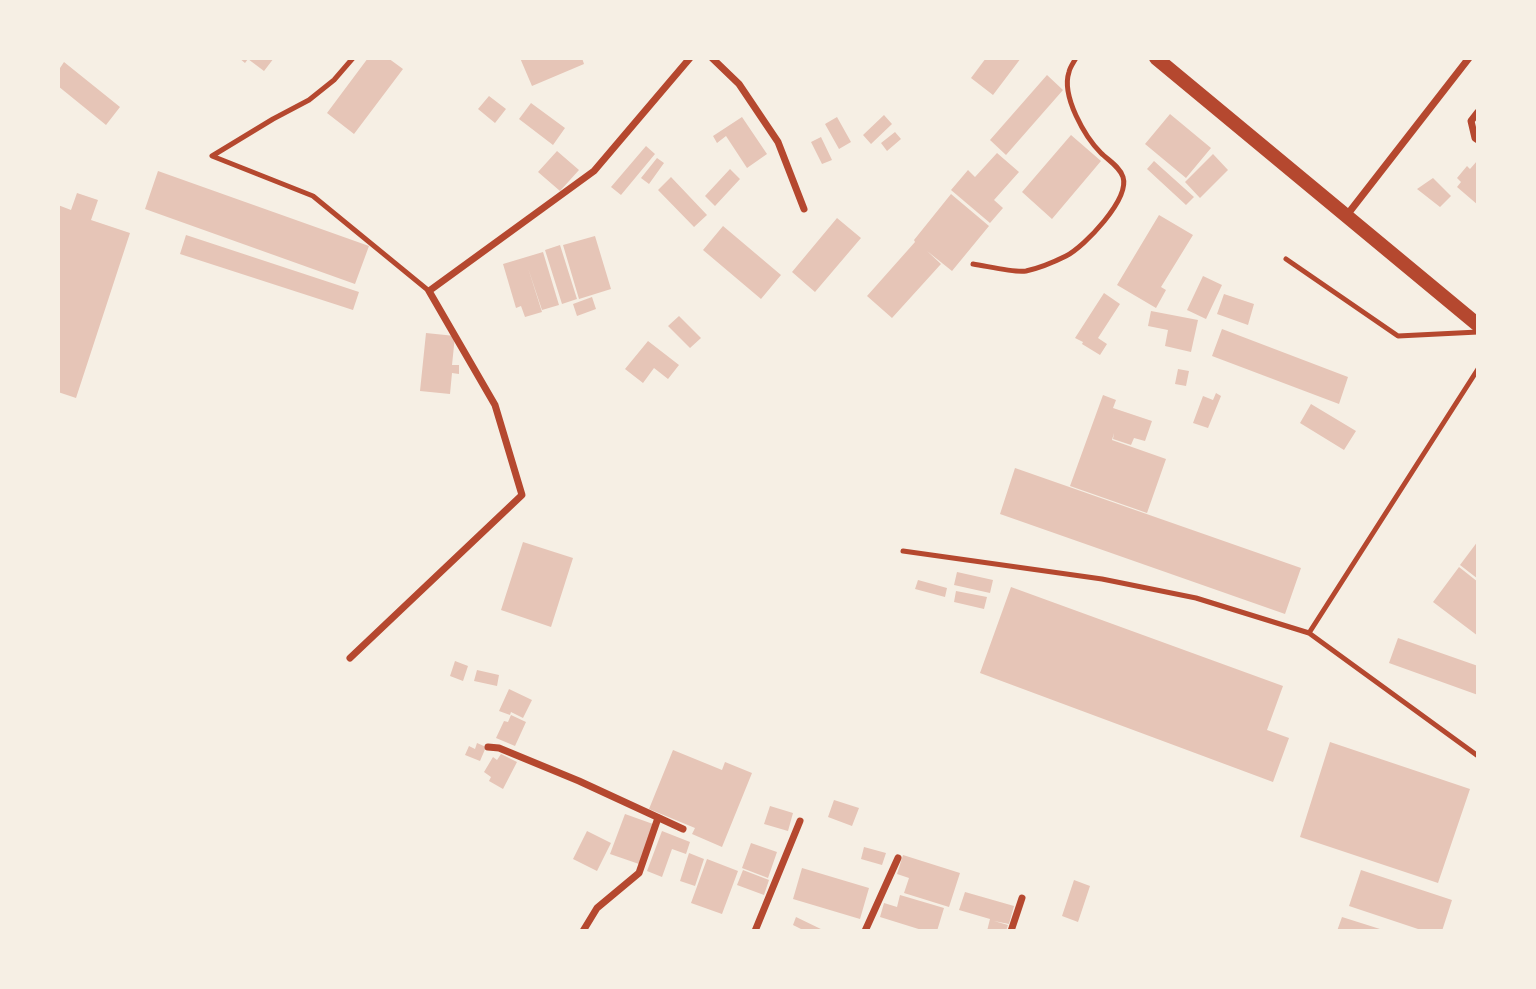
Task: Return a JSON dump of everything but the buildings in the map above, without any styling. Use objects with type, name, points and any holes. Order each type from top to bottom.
[{"type":"main road","points":[[1156,58],[1478,324]]},
{"type":"street","points":[[350,658],[522,495],[495,405],[429,291],[594,171],[690,58]]},
{"type":"street","points":[[712,58],[738,84],[778,142],[803,209]]},
{"type":"street","points":[[1347,215],[1469,58]]},
{"type":"street","points":[[1478,112],[1471,121],[1475,138],[1478,140]]},
{"type":"street","points":[[488,747],[499,748],[579,780],[683,829]]},
{"type":"street","points":[[583,931],[597,908],[639,873],[658,818]]},
{"type":"street","points":[[755,931],[800,821]]},
{"type":"street","points":[[865,931],[898,858]]},
{"type":"street","points":[[1011,931],[1021,898]]},
{"type":"lane","points":[[353,58],[334,80],[309,100],[212,156],[313,196],[429,291]]},
{"type":"lane","points":[[973,264],[1024,271],[1069,255],[1116,206],[1124,190],[1123,177],[1118,169],[1085,135],[1071,99],[1067,83],[1076,58]]},
{"type":"lane","points":[[1286,259],[1398,336],[1478,332]]},
{"type":"lane","points":[[1309,634],[1478,369]]},
{"type":"lane","points":[[903,551],[1102,579],[1169,592],[1309,634],[1478,755]]}]
